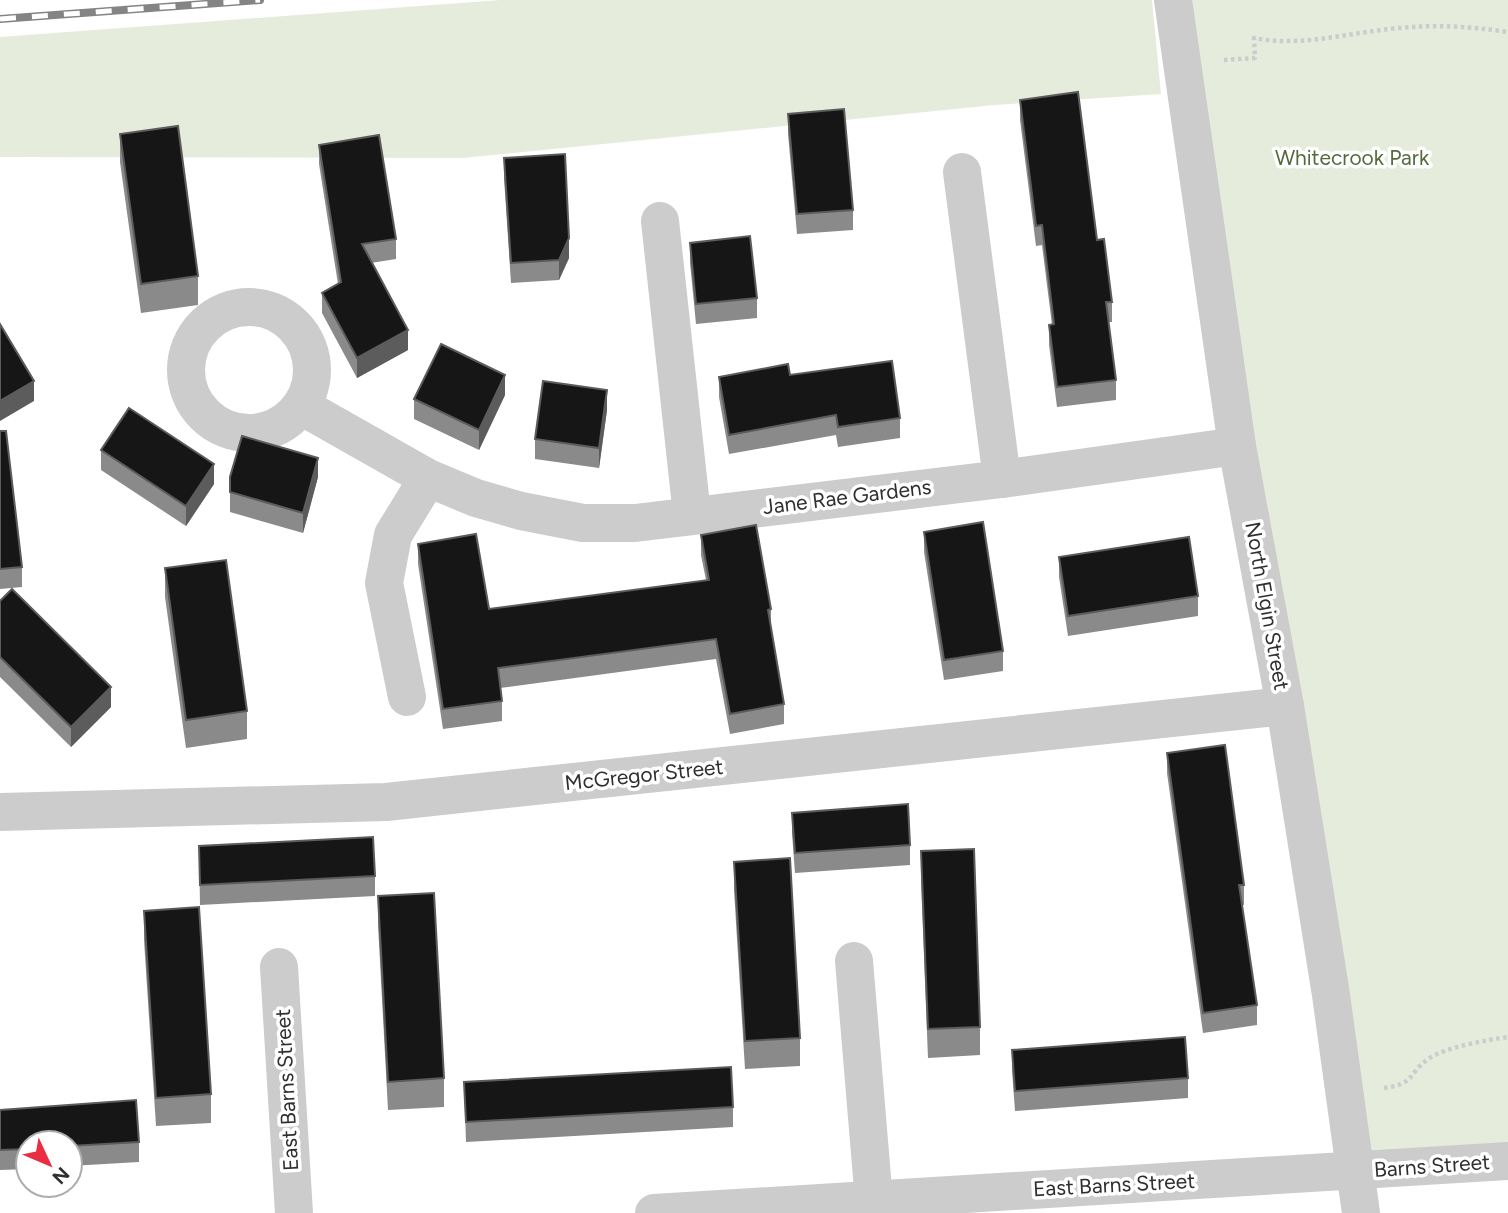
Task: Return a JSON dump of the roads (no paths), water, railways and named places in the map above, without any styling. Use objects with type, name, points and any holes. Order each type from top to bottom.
[{"type":"street","name":"North Elgin Street","points":[[1174,5],[1237,446],[1285,706],[1361,1213]]},
{"type":"street","points":[[962,172],[1002,479]]},
{"type":"street","points":[[660,220],[692,515]]},
{"type":"street","name":"Jane Rae Gardens","points":[[301,406],[428,478],[521,511],[583,523],[635,523],[1002,479],[1237,446]]},
{"type":"street","points":[[407,697],[384,583],[393,535],[428,478]]},
{"type":"street","name":"McGregor Street","points":[[0,812],[386,802],[1285,706]]},
{"type":"street","points":[[855,961],[874,1206]]},
{"type":"street","name":"East Barns Street","points":[[279,967],[294,1213]]},
{"type":"street","name":"Barns Street","points":[[1355,1171],[1508,1161]]},
{"type":"street","name":"East Barns Street","points":[[654,1213],[874,1206],[1355,1171]]},
{"type":"railway","points":[[0,19],[260,0]]},
{"type":"park label","name":"Whitecrook Park","points":[[1352,158]]}]
